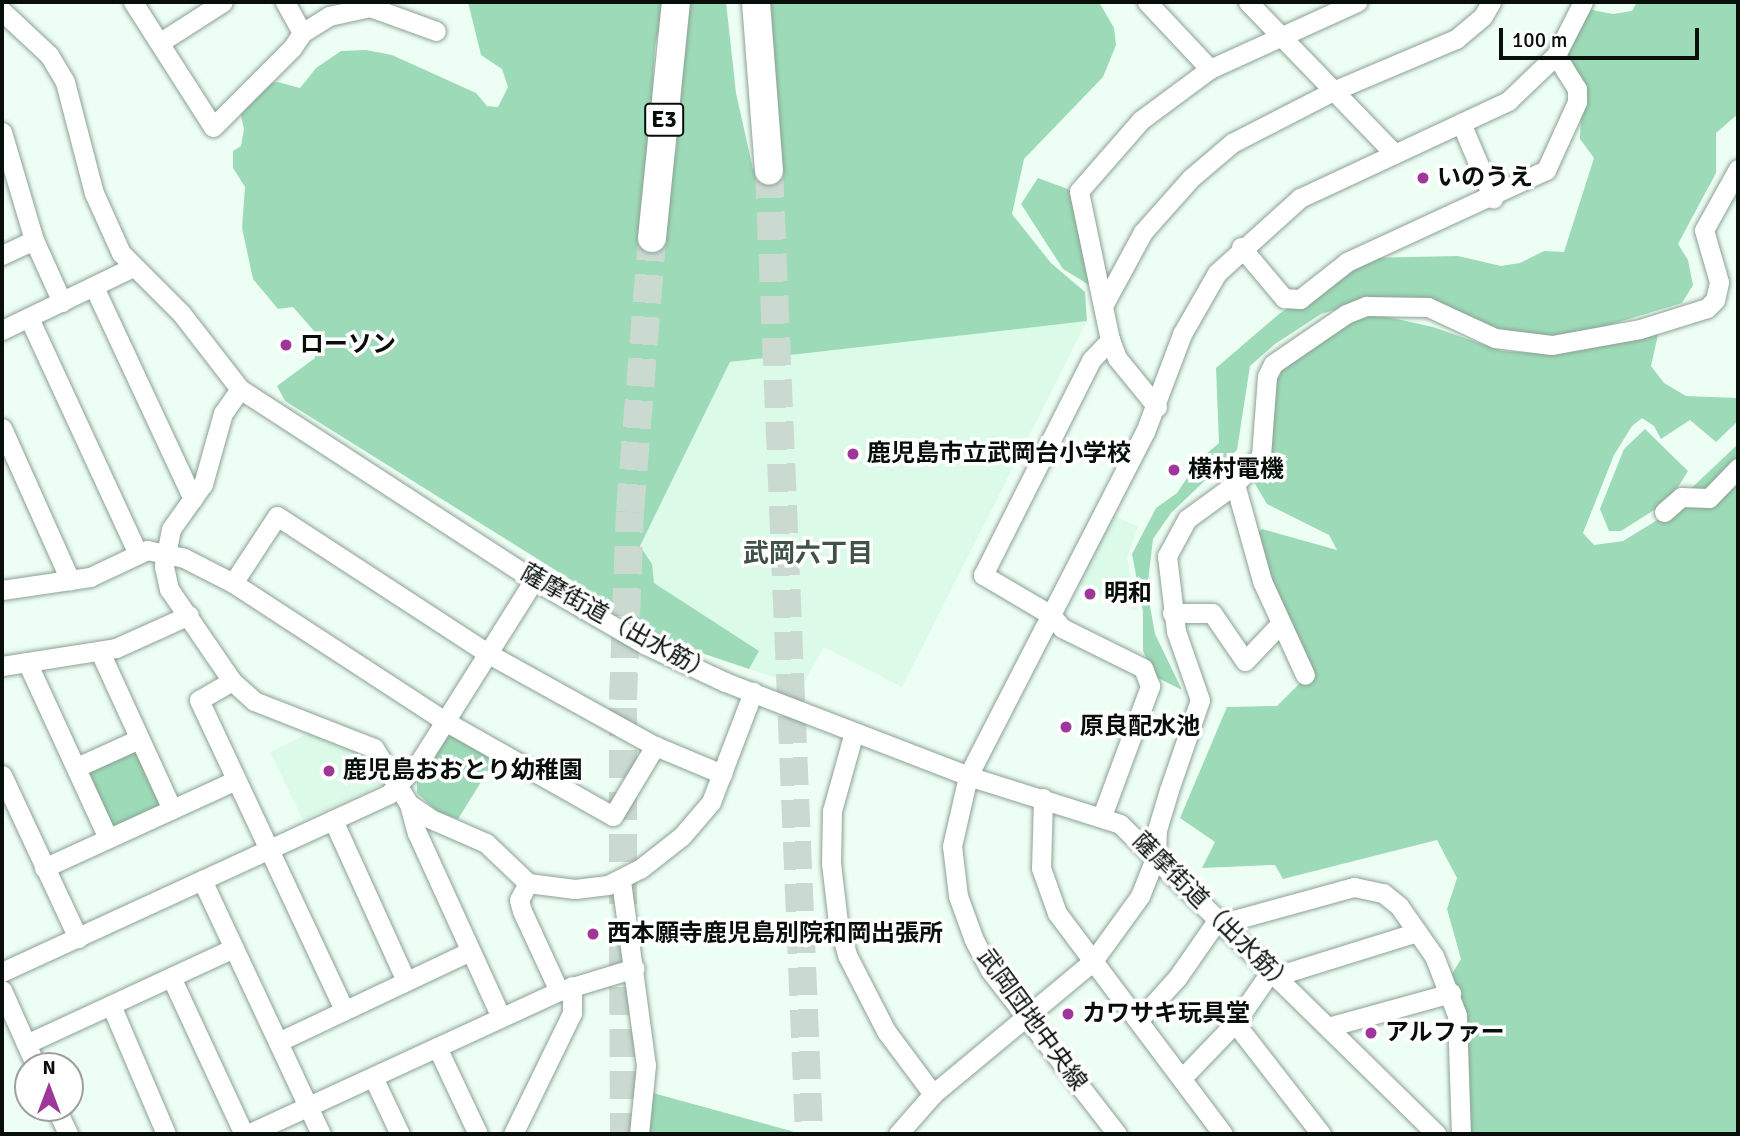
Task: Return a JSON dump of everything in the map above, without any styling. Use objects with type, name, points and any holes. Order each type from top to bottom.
[{"type":"highway","name":"E3","points":[[652,238],[676,2]]},
{"type":"highway","points":[[756,2],[769,170]]},
{"type":"street","points":[[133,2],[162,41],[213,127],[292,48],[302,33],[329,16],[369,4],[436,31]]},
{"type":"street","points":[[162,41],[222,2]]},
{"type":"street","points":[[285,2],[302,33]]},
{"type":"street","points":[[1147,2],[1210,69]]},
{"type":"street","points":[[1248,2],[1393,152]]},
{"type":"street","points":[[1104,304],[1143,232],[1191,177],[1232,143],[1334,91],[1455,39],[1483,16],[1491,2]]},
{"type":"street","name":"武岡団地中央線","points":[[1117,1134],[981,955],[958,896],[953,837],[968,776],[1157,407],[1187,324],[1217,273],[1241,247],[1300,198],[1393,152],[1508,101],[1556,55],[1583,2]]},
{"type":"street","points":[[1157,407],[1117,358],[1110,340],[1079,191],[1141,120],[1210,69],[1352,3]]},
{"type":"street","name":"薩摩街道（出水筋）","points":[[4,16],[49,55],[65,82],[101,212],[133,267],[181,313],[240,389],[534,580],[646,645],[854,732],[968,776],[1102,816],[1133,833],[1437,1134]]},
{"type":"street","points":[[1241,247],[1284,298],[1300,299],[1347,262],[1493,198],[1546,170],[1577,102],[1577,89],[1556,55]]},
{"type":"street","points":[[1461,123],[1493,198]]},
{"type":"street","points":[[2,132],[7,177],[62,302]]},
{"type":"street","points":[[898,1134],[933,1094],[1029,1018],[1093,961],[1132,911],[1156,856],[1157,830],[1200,701],[1172,613],[1166,568],[1170,546],[1187,519],[1235,484],[1261,456],[1267,376],[1273,364],[1356,310],[1395,304],[1428,307],[1495,338],[1552,345],[1640,329],[1707,308],[1716,300],[1719,282],[1704,230],[1738,169]]},
{"type":"street","points":[[2,255],[34,240]]},
{"type":"street","points":[[2,330],[133,267]]},
{"type":"street","points":[[94,287],[193,499]]},
{"type":"street","points":[[29,318],[138,554]]},
{"type":"street","points":[[1102,816],[1150,686],[1143,668],[1062,628],[1051,615],[988,581],[984,567],[1091,360],[1110,340]]},
{"type":"street","points":[[240,389],[223,413],[210,470],[172,529],[165,553],[169,589],[232,681],[271,711],[366,743],[381,755],[409,804],[470,951],[501,1017]]},
{"type":"street","points":[[2,428],[70,580]]},
{"type":"street","points":[[1664,512],[1681,497],[1709,498],[1738,468]]},
{"type":"street","points":[[1235,484],[1262,581],[1279,625],[1305,675]]},
{"type":"street","points":[[233,583],[277,516],[486,653],[655,746],[722,774]]},
{"type":"street","points":[[2,590],[90,577],[147,550],[165,553],[233,583],[443,720],[613,816],[655,746]]},
{"type":"street","points":[[2,972],[333,820],[400,785],[534,580]]},
{"type":"street","points":[[1172,613],[1213,613],[1245,661],[1279,625]]},
{"type":"street","points":[[2,666],[100,652],[189,615]]},
{"type":"street","points":[[100,652],[172,809]]},
{"type":"street","points":[[27,662],[108,838]]},
{"type":"street","points":[[232,681],[199,700],[344,1009]]},
{"type":"street","points":[[409,804],[431,819],[486,843],[528,883],[575,889],[621,881],[696,823],[722,774],[753,692]]},
{"type":"street","points":[[854,732],[832,811],[831,863],[838,923],[848,957],[886,1031],[933,1094]]},
{"type":"street","points":[[77,767],[139,740]]},
{"type":"street","points":[[2,775],[78,938]]},
{"type":"street","points":[[44,867],[236,780]]},
{"type":"street","points":[[1043,798],[1039,845],[1048,892],[1057,913],[1223,1134]]},
{"type":"street","points":[[333,820],[406,981]]},
{"type":"street","points":[[202,880],[280,1041],[321,1134]]},
{"type":"street","points":[[621,881],[635,968],[646,1065],[639,1134]]},
{"type":"street","points":[[513,1134],[572,1013],[566,989],[522,911],[519,900],[528,883]]},
{"type":"street","points":[[1139,1020],[1177,978],[1220,921],[1354,887],[1383,893],[1434,956],[1451,993],[1457,1015],[1461,1134]]},
{"type":"street","points":[[1182,1078],[1236,1023],[1273,973],[1417,932]]},
{"type":"street","points":[[26,1045],[234,948]]},
{"type":"street","points":[[280,1041],[470,951]]},
{"type":"street","points":[[172,977],[246,1134],[566,989],[635,968]]},
{"type":"street","points":[[2,990],[29,1052]]},
{"type":"street","points":[[1328,1027],[1451,993]]},
{"type":"street","points":[[111,1005],[166,1134]]},
{"type":"street","points":[[1236,1023],[1321,1134]]},
{"type":"street","points":[[437,1047],[478,1134]]},
{"type":"street","points":[[373,1077],[400,1134]]},
{"type":"shaded area","name":"鹿児島市立武岡台小学校","points":[[1087,321],[902,687],[824,647],[802,686],[749,669],[759,651],[653,583],[652,564],[640,546],[730,362]]},
{"type":"shaded area","points":[[1113,515],[1138,527],[1127,558],[1138,612],[1078,585]]},
{"type":"shaded area","name":"鹿児島おおとり幼稚園","points":[[309,733],[361,751],[374,762],[382,780],[380,785],[303,820],[270,752]]},
{"type":"green space","points":[[468,2],[666,2],[655,46],[652,98],[661,239],[676,150],[689,2],[726,2],[736,93],[753,169],[780,166],[767,2],[1099,2],[1114,28],[1116,45],[1103,77],[1024,159],[1012,214],[1051,263],[1085,292],[1087,321],[730,362],[640,546],[652,564],[654,583],[759,651],[749,669],[672,643],[285,401],[277,386],[315,358],[314,331],[293,307],[278,309],[253,279],[242,228],[245,187],[233,168],[233,151],[241,146],[244,129],[239,107],[261,84],[278,82],[300,88],[316,68],[341,51],[366,50],[392,55],[476,93],[487,106],[498,107],[508,87],[502,69],[481,55]]},
{"type":"green space","points":[[1637,2],[1738,2],[1738,114],[1716,133],[1716,173],[1678,244],[1688,260],[1693,285],[1682,303],[1569,337],[1541,339],[1358,303],[1321,314],[1275,344],[1250,366],[1237,450],[1171,513],[1153,539],[1147,590],[1155,634],[1182,690],[1154,676],[1143,651],[1143,612],[1132,554],[1156,508],[1177,493],[1199,460],[1219,443],[1216,368],[1279,314],[1364,258],[1458,256],[1501,266],[1520,263],[1544,251],[1564,252],[1594,158],[1580,139],[1582,85],[1565,55],[1587,9],[1613,14],[1632,11]]},
{"type":"green space","points":[[1038,178],[1073,191],[1094,288],[1063,269],[1021,204]]},
{"type":"green space","points":[[1374,314],[1433,327],[1502,351],[1535,353],[1585,348],[1659,330],[1651,366],[1664,383],[1686,396],[1738,398],[1738,421],[1716,442],[1690,420],[1661,439],[1654,426],[1642,418],[1632,426],[1614,455],[1583,533],[1594,545],[1623,541],[1659,519],[1738,444],[1738,1134],[1462,1134],[1450,977],[1461,959],[1447,909],[1457,878],[1437,840],[1283,879],[1275,865],[1202,868],[1215,842],[1180,818],[1227,707],[1277,706],[1308,675],[1250,540],[1262,529],[1337,550],[1329,535],[1267,504],[1248,472],[1279,366],[1347,320]]},
{"type":"green space","points":[[1645,429],[1688,471],[1670,500],[1621,531],[1609,531],[1600,509],[1624,449]]},
{"type":"green space","points":[[449,734],[496,758],[458,819],[438,812],[417,793],[417,781]]},
{"type":"green space","points":[[138,749],[163,802],[160,808],[114,829],[86,768]]},
{"type":"green space","points":[[653,1093],[802,1134],[646,1134]]},
{"type":"tunnel","points":[[769,170],[809,1134]]},
{"type":"tunnel","points":[[623,904],[623,700],[630,512],[652,238]]},
{"type":"tunnel","points":[[623,945],[624,1134]]},
{"type":"place","name":"いのうえ","points":[[1423,178]]},
{"type":"place","name":"ローソン","points":[[286,345]]},
{"type":"place","name":"鹿児島市立武岡台小学校","points":[[853,454]]},
{"type":"place","name":"横村電機","points":[[1174,470]]},
{"type":"place","name":"明和","points":[[1090,594]]},
{"type":"place","name":"原良配水池","points":[[1066,727]]},
{"type":"place","name":"鹿児島おおとり幼稚園","points":[[329,771]]},
{"type":"place","name":"西本願寺鹿児島別院和岡出張所","points":[[593,934]]},
{"type":"place","name":"カワサキ玩具堂","points":[[1068,1014]]},
{"type":"place","name":"アルファー","points":[[1371,1033]]},
{"type":"district","name":"武岡六丁目","points":[[808,555]]}]
